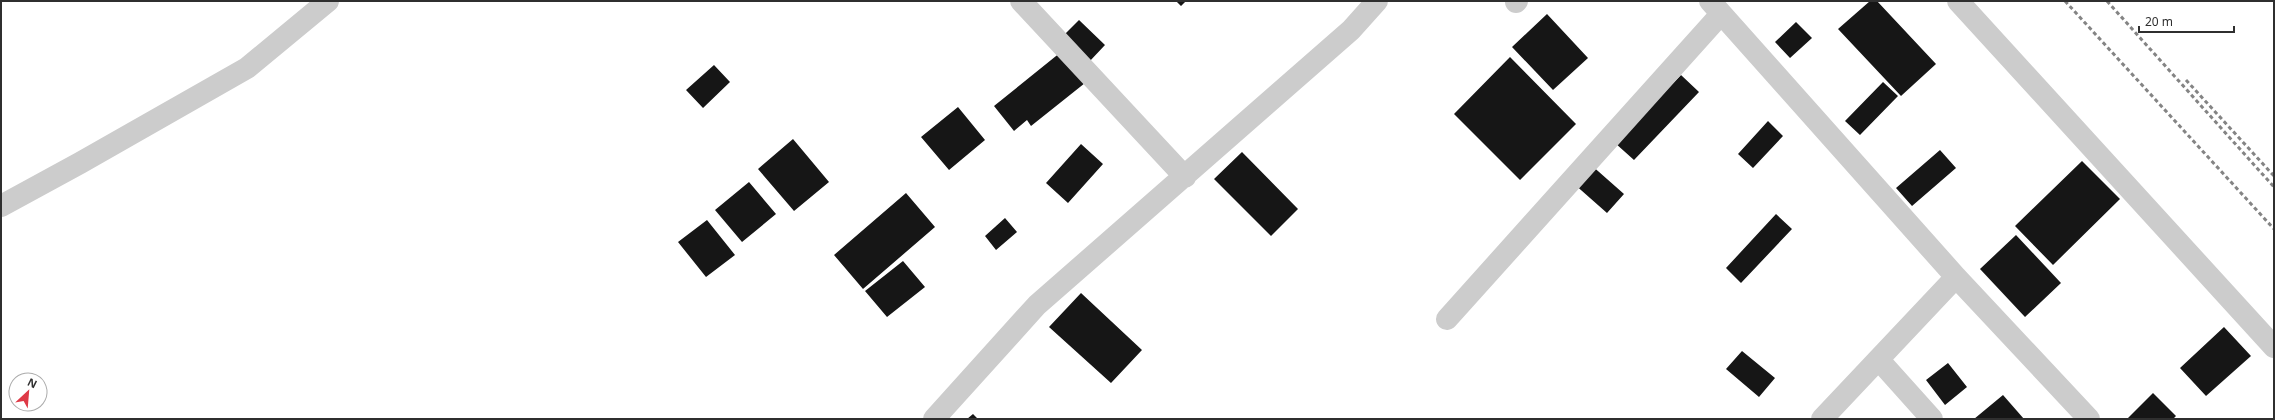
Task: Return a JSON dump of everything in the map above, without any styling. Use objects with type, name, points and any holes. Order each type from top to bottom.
[{"type":"street","points":[[1,206],[80,164],[247,68],[328,1]]},
{"type":"street","points":[[1020,1],[1185,177]]},
{"type":"street","points":[[934,419],[1037,305],[1185,177],[1351,30],[1377,1]]},
{"type":"street","points":[[1958,1],[2274,347]]},
{"type":"street","points":[[1447,319],[1716,7],[1956,277],[2089,419]]},
{"type":"street","points":[[1822,419],[1956,277]]},
{"type":"street","points":[[1879,360],[1932,419]]},
{"type":"building","points":[[1176,1],[1186,1],[1181,6]]},
{"type":"building","points":[[1870,1],[1877,1],[1936,64],[1901,96],[1838,29]]},
{"type":"building","points":[[1547,14],[1588,58],[1553,90],[1512,47]]},
{"type":"building","points":[[1079,20],[1105,45],[1089,62],[1063,36]]},
{"type":"building","points":[[1796,22],[1812,38],[1790,58],[1775,42]]},
{"type":"building","points":[[1061,52],[1085,83],[1031,126],[1027,120],[1014,131],[994,106]]},
{"type":"building","points":[[1510,57],[1576,124],[1520,180],[1454,114]]},
{"type":"building","points":[[714,65],[730,82],[703,108],[686,90]]},
{"type":"building","points":[[1681,75],[1699,92],[1634,160],[1615,143]]},
{"type":"building","points":[[1883,82],[1898,96],[1860,135],[1845,121]]},
{"type":"building","points":[[958,107],[985,140],[949,170],[921,137]]},
{"type":"building","points":[[1768,121],[1783,136],[1753,168],[1738,154]]},
{"type":"building","points":[[793,139],[829,182],[794,211],[758,169]]},
{"type":"building","points":[[1081,144],[1103,164],[1068,203],[1046,183]]},
{"type":"building","points":[[1940,150],[1956,168],[1912,206],[1896,188]]},
{"type":"building","points":[[1242,152],[1298,209],[1271,236],[1214,179]]},
{"type":"building","points":[[2082,161],[2120,199],[2053,265],[2015,226]]},
{"type":"building","points":[[1590,164],[1624,194],[1607,213],[1573,183]]},
{"type":"building","points":[[749,182],[776,214],[742,242],[715,210]]},
{"type":"building","points":[[906,193],[935,227],[863,289],[834,255]]},
{"type":"building","points":[[1776,214],[1792,229],[1741,283],[1726,268]]},
{"type":"building","points":[[1005,218],[1017,232],[996,250],[985,236]]},
{"type":"building","points":[[707,220],[735,255],[706,277],[678,242]]},
{"type":"building","points":[[2016,235],[2061,283],[2025,317],[1980,269]]},
{"type":"building","points":[[903,261],[925,287],[887,317],[865,291]]},
{"type":"building","points":[[1081,293],[1142,350],[1111,383],[1049,327]]},
{"type":"building","points":[[2224,327],[2251,356],[2206,396],[2180,368]]},
{"type":"building","points":[[1742,351],[1775,378],[1759,397],[1726,369]]},
{"type":"building","points":[[1948,363],[1967,387],[1945,405],[1926,380]]},
{"type":"building","points":[[2153,393],[2176,416],[2173,419],[2127,419]]},
{"type":"building","points":[[2003,395],[2024,419],[1974,419]]},
{"type":"building","points":[[973,414],[978,419],[967,419]]},
{"type":"railway","points":[[2065,1],[2274,229]]},
{"type":"railway","points":[[2107,1],[2274,187]]},
{"type":"railway","points":[[2186,80],[2274,176]]}]
